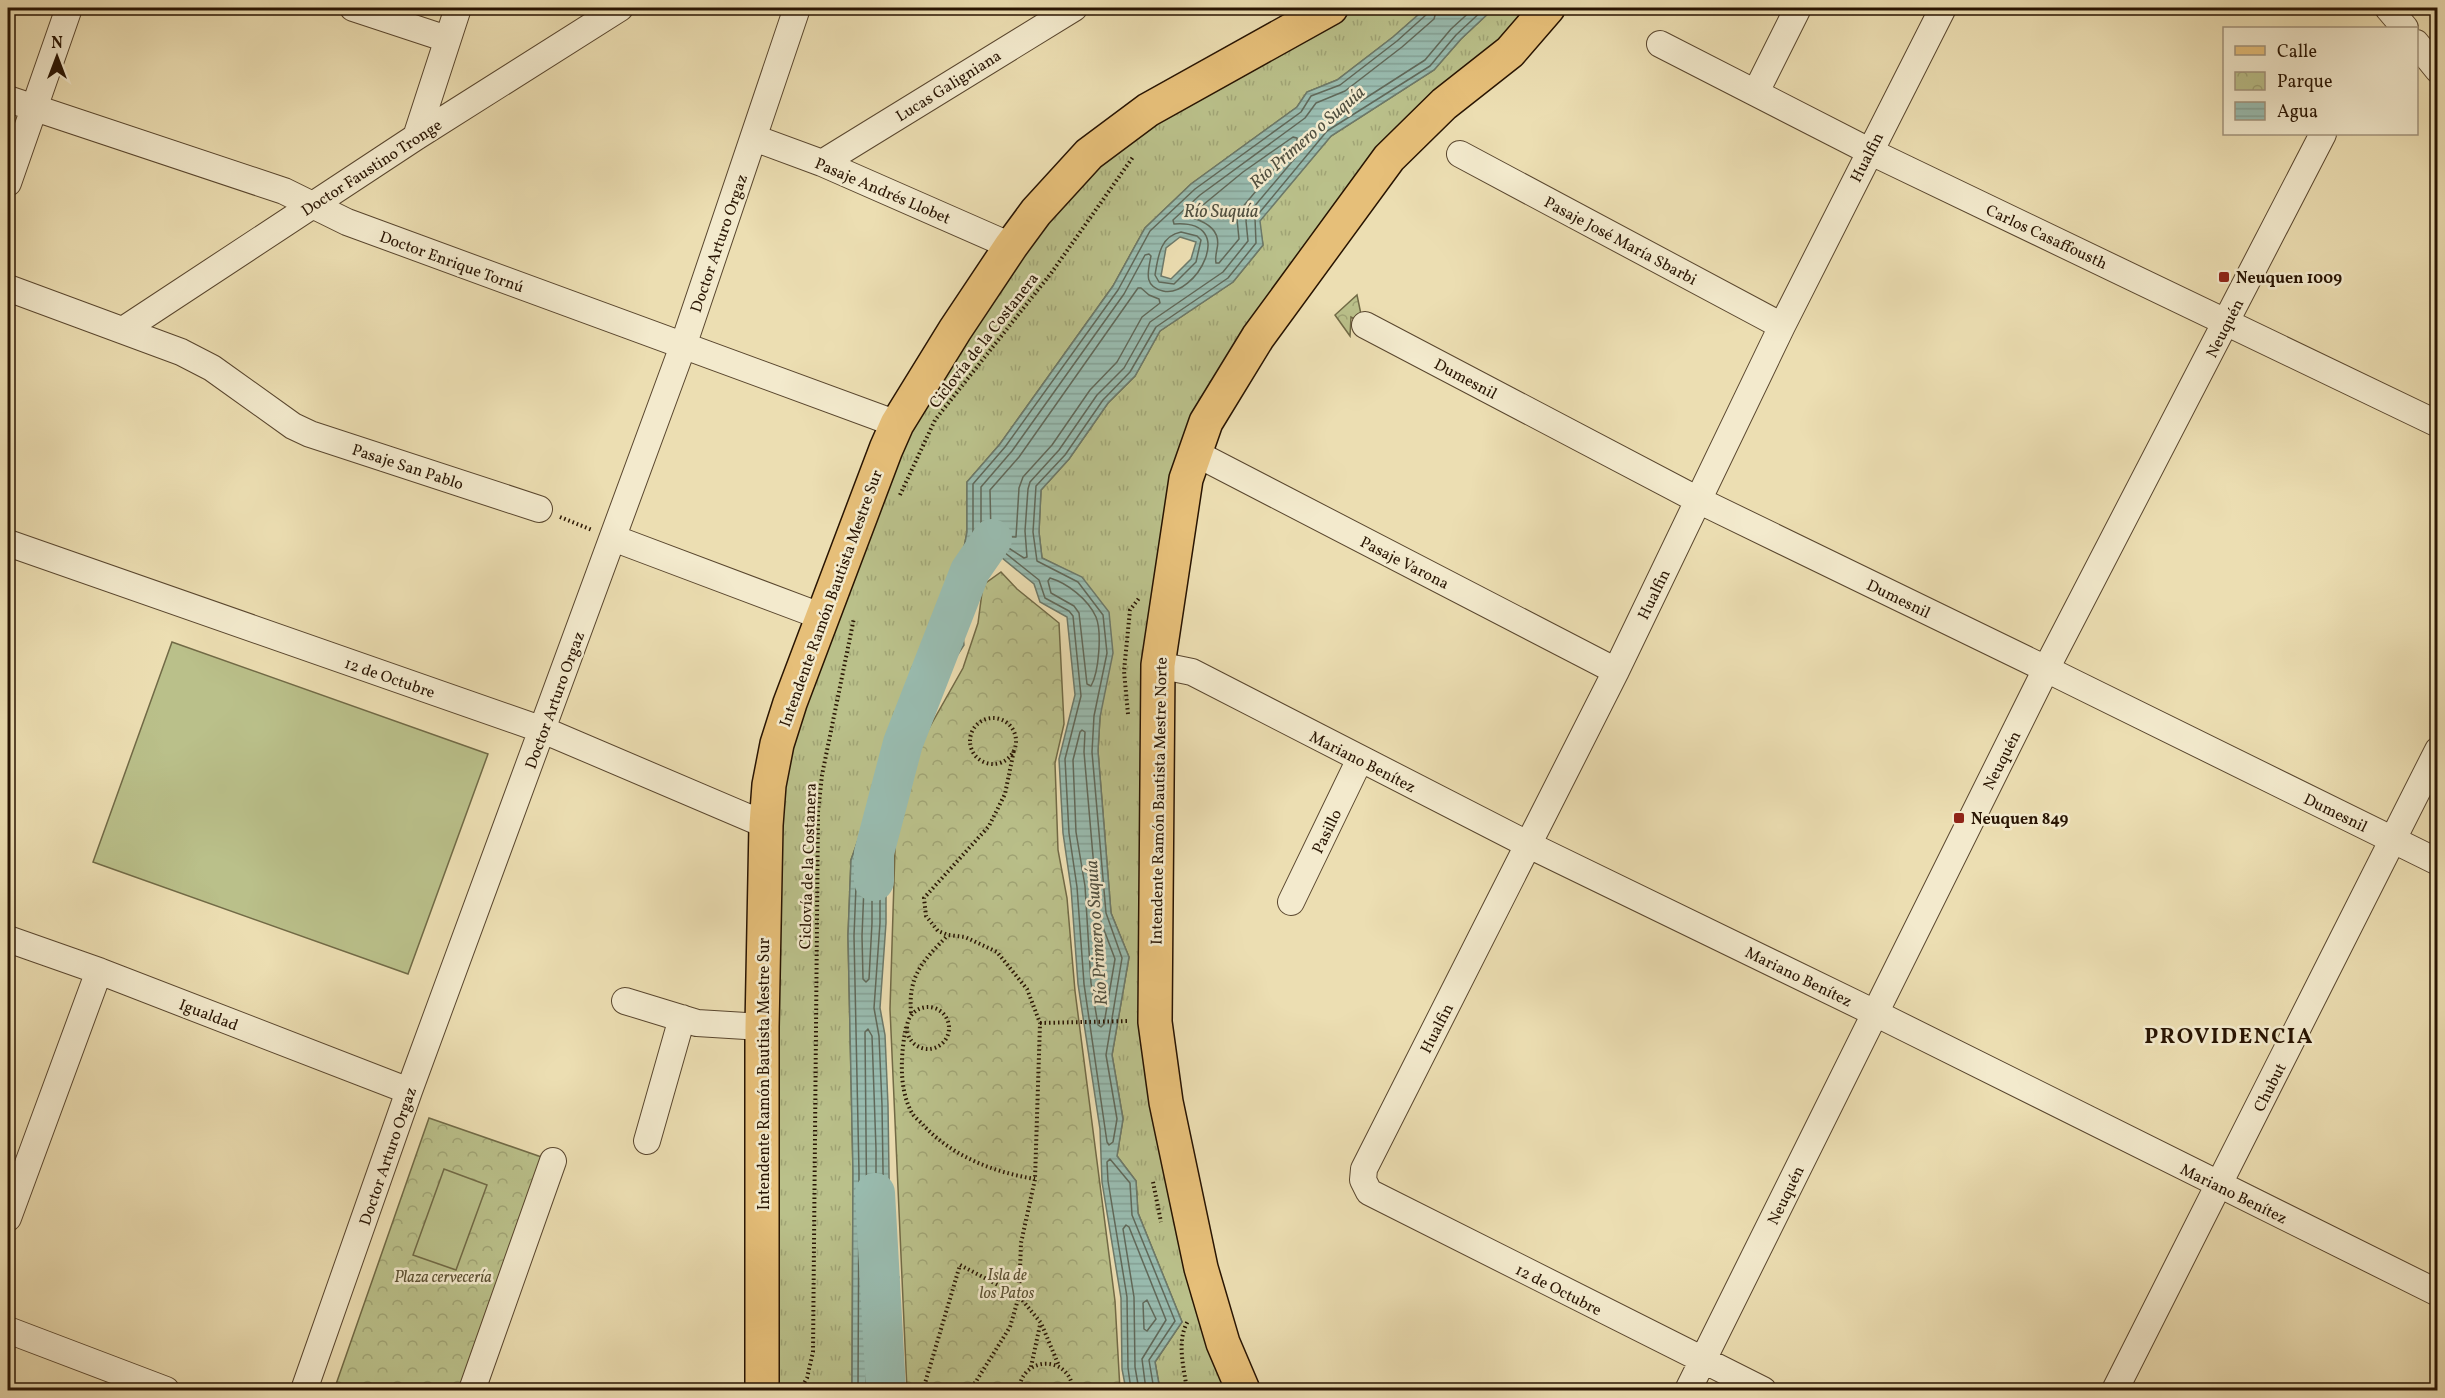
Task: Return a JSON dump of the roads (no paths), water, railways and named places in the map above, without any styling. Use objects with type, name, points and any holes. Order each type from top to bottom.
[{"type":"main road","name":"Intendente Ramón Bautista Mestre Sur","points":[[762,1390],[762,1027],[766,825],[769,785],[777,744],[790,703],[897,424],[955,330],[1011,246],[1036,212],[1089,154],[1112,134],[1148,110],[1331,8]]},
{"type":"main road","name":"Intendente Ramón Bautista Mestre Norte","points":[[1243,1390],[1224,1343],[1201,1268],[1166,1102],[1155,1022],[1158,665],[1186,479],[1206,422],[1258,337],[1389,158],[1444,104],[1510,52],[1548,8]]},
{"type":"street","points":[[8,183],[69,8]]},
{"type":"street","points":[[353,8],[447,39]]},
{"type":"street","points":[[416,136],[458,8]]},
{"type":"street","name":"Doctor Faustino Tronge","points":[[123,330],[416,136],[620,8]]},
{"type":"street","name":"Doctor Arturo Orgaz","points":[[304,1390],[409,1091],[683,346],[796,8]]},
{"type":"street","name":"Lucas Galigniana","points":[[822,163],[1074,8]]},
{"type":"street","points":[[1756,92],[1798,8]]},
{"type":"street","name":"Hualfin","points":[[1363,1180],[1365,1169],[1616,671],[1782,326],[1943,8]]},
{"type":"street","points":[[2388,8],[2404,27]]},
{"type":"street","points":[[2418,42],[2438,32]]},
{"type":"street","name":"Carlos Casaffousth","points":[[1660,44],[1869,151],[2438,424]]},
{"type":"street","points":[[2418,44],[2438,70]]},
{"type":"street","name":"Doctor Enrique Tornú","points":[[8,99],[284,191],[347,222],[897,424]]},
{"type":"street","name":"Neuquén","points":[[1688,1390],[2046,669],[2323,135]]},
{"type":"street","name":"Pasaje Andrés Llobet","points":[[754,138],[822,163],[1011,246]]},
{"type":"street","name":"Pasaje José María Sbarbi","points":[[1460,154],[1782,326]]},
{"type":"street","name":"Pasaje San Pablo","points":[[8,288],[181,352],[212,368],[301,430],[539,509]]},
{"type":"street","name":"Dumesnil","points":[[1365,325],[1698,500],[2438,862]]},
{"type":"street","name":"Pasaje Varona","points":[[1195,453],[1616,671]]},
{"type":"street","points":[[613,538],[823,617]]},
{"type":"street","name":"12 de Octubre","points":[[8,543],[543,730],[766,825]]},
{"type":"street","name":"Mariano Benítez","points":[[1158,665],[1192,672],[1528,845],[1875,1013],[2438,1293]]},
{"type":"street","name":"Chubut","points":[[2115,1390],[2438,750]]},
{"type":"street","name":"Pasillo","points":[[1291,902],[1360,759]]},
{"type":"street","name":"Igualdad","points":[[8,939],[99,971],[409,1091]]},
{"type":"street","points":[[8,1218],[99,971]]},
{"type":"street","points":[[625,1001],[697,1023],[762,1027]]},
{"type":"street","points":[[647,1141],[682,1018]]},
{"type":"street","points":[[472,1390],[553,1161]]},
{"type":"street","name":"12 de Octubre","points":[[1363,1180],[1369,1192],[1703,1362],[1763,1390]]},
{"type":"street","points":[[8,1330],[166,1390]]},
{"type":"water","name":"Río Suquía","points":[[1426,8],[1494,8],[1461,39],[1434,70],[1331,136],[1260,221],[1263,245],[1233,282],[1160,331],[1135,376],[1108,403],[1069,459],[1041,490],[1039,532],[1042,558],[1082,577],[1109,612],[1113,653],[1100,717],[1098,751],[1111,913],[1129,957],[1112,1055],[1123,1119],[1117,1156],[1136,1181],[1138,1213],[1182,1322],[1155,1362],[1160,1390],[1126,1390],[1122,1369],[1121,1298],[1102,1182],[1100,1129],[1078,984],[1071,888],[1063,833],[1059,759],[1075,695],[1067,617],[1040,602],[1034,584],[1002,558],[977,572],[959,591],[964,645],[921,711],[895,758],[884,793],[881,829],[886,859],[886,923],[880,1008],[885,1035],[890,1241],[874,1252],[899,1277],[891,1304],[888,1326],[900,1390],[852,1390],[853,1172],[848,936],[851,860],[866,818],[894,717],[922,660],[937,607],[963,553],[967,532],[967,482],[1000,444],[1113,286],[1145,228],[1191,184],[1297,107],[1307,92],[1337,80]],"holes":[[[1180,237],[1196,242],[1191,259],[1171,279],[1161,276],[1166,248]]]},
{"type":"waterway","name":"Río Primero o Suquía","points":[[874,881],[874,853],[903,743],[970,571],[992,539]]},
{"type":"waterway","name":"Río Primero o Suquía","points":[[875,1193],[886,1390]]},
{"type":"place","name":"Neuquen 1009","points":[[2224,277]]},
{"type":"place","name":"Neuquen 849","points":[[1959,818]]},
{"type":"district","name":"PROVIDENCIA","points":[[2229,1035]]},
{"type":"park label","name":"Plaza cervecería","points":[[443,1276]]},
{"type":"park label","name":"Isla de los Patos","points":[[1007,1283]]}]
